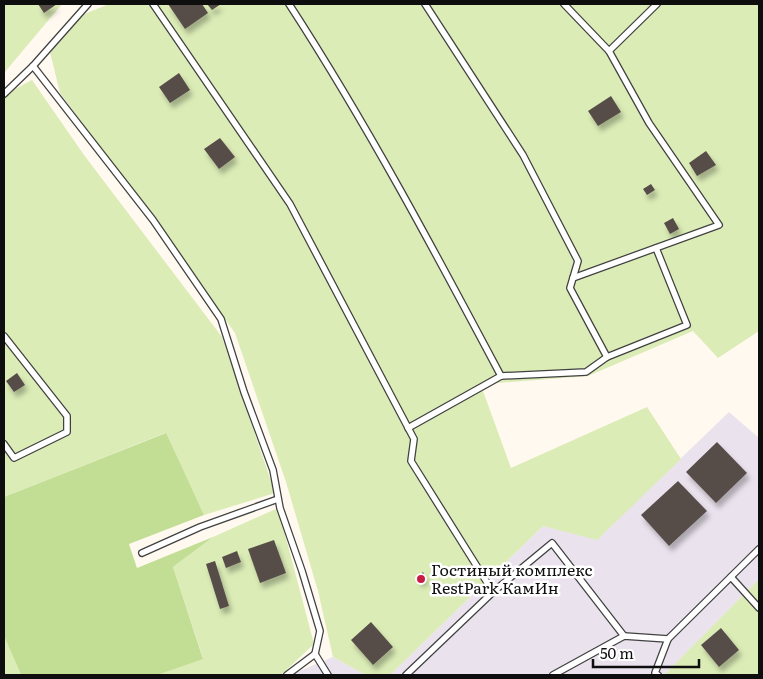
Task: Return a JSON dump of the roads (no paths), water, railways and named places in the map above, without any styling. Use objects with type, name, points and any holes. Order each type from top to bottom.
[{"type":"lane","points":[[4,94],[33,66],[88,4]]},
{"type":"lane","points":[[153,4],[290,204],[414,439],[411,461],[493,592]]},
{"type":"lane","points":[[289,4],[319,50],[410,206],[502,376]]},
{"type":"lane","points":[[425,4],[523,155],[578,261],[570,288],[607,356]]},
{"type":"lane","points":[[564,4],[609,52],[649,123],[719,225],[573,278]]},
{"type":"lane","points":[[609,52],[657,4]]},
{"type":"lane","points":[[33,66],[153,220],[221,319],[244,392],[273,470],[278,499],[320,631],[315,654],[287,675]]},
{"type":"lane","points":[[408,428],[502,376],[586,372],[607,356],[687,325],[656,248]]},
{"type":"lane","points":[[4,336],[67,416],[67,432],[14,458],[4,444]]},
{"type":"lane","points":[[142,553],[200,527],[278,499]]},
{"type":"lane","points":[[406,675],[493,592],[552,543],[624,636]]},
{"type":"lane","points":[[658,675],[655,673],[668,639],[759,549]]},
{"type":"lane","points":[[731,577],[759,608]]},
{"type":"lane","points":[[553,675],[624,636],[668,639]]},
{"type":"lane","points":[[315,654],[328,675]]},
{"type":"place","name":"Гостиный комплекс RestPark КамИн","points":[[421,579]]}]
